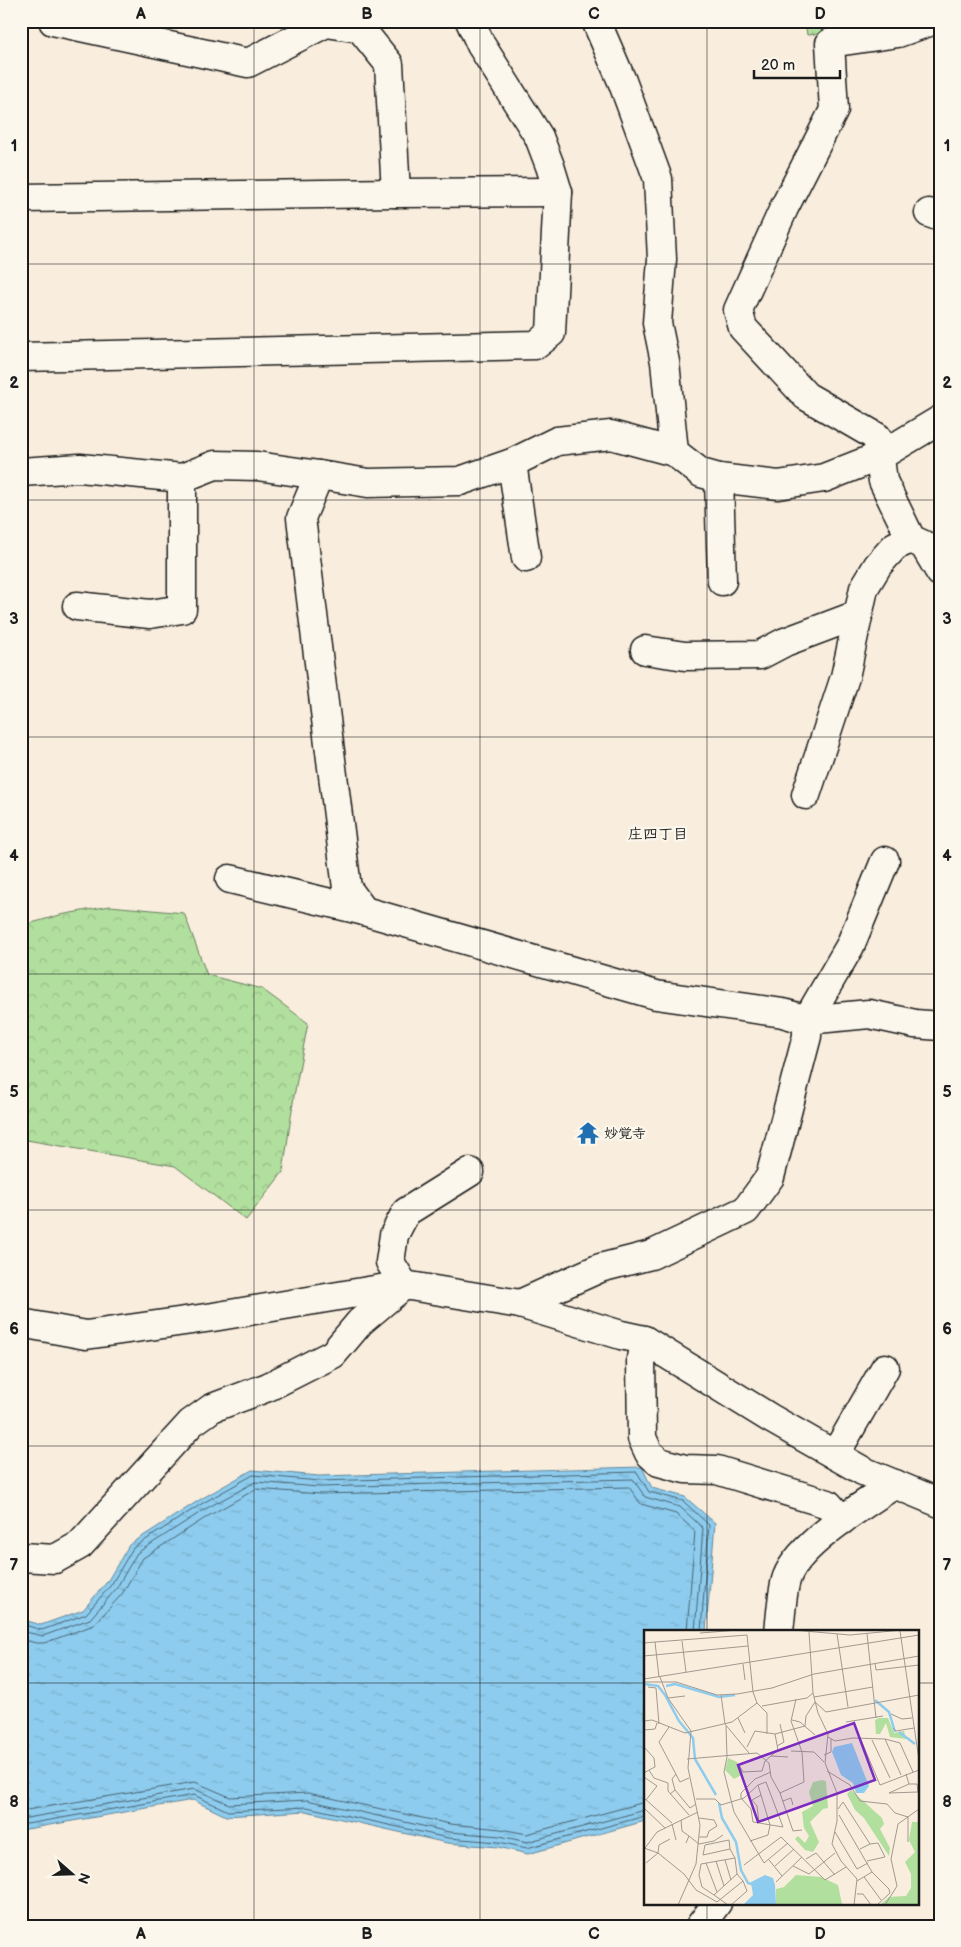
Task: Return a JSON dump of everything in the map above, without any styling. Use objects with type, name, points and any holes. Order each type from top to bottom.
[{"type":"street","points":[[53,21],[248,63],[326,23],[360,28],[389,64],[396,193]]},
{"type":"street","points":[[21,357],[536,345],[551,333],[558,192],[538,137],[481,45],[470,21]]},
{"type":"street","points":[[596,21],[622,81],[658,178],[662,259],[657,323],[665,362],[674,452]]},
{"type":"street","points":[[932,21],[898,33],[830,43],[834,110],[784,208],[738,310],[743,328],[806,396],[877,437],[883,481],[911,539],[924,545],[940,572]]},
{"type":"street","points":[[21,198],[558,192]]},
{"type":"street","points":[[21,472],[80,468],[182,478],[215,465],[257,466],[368,484],[460,481],[512,463],[557,442],[611,435],[674,452],[701,473],[718,478],[778,485],[824,478],[880,456],[940,420]]},
{"type":"street","points":[[512,463],[526,558]]},
{"type":"street","points":[[319,475],[301,518],[347,888],[364,911]]},
{"type":"street","points":[[77,606],[150,614],[182,609],[182,478]]},
{"type":"street","points":[[718,478],[722,580]]},
{"type":"street","points":[[806,795],[845,677],[864,588],[878,565],[895,546],[911,539]]},
{"type":"street","points":[[645,650],[685,656],[760,655],[785,642],[857,615]]},
{"type":"street","points":[[520,1304],[600,1268],[651,1256],[746,1210],[770,1177],[807,1036],[807,1020],[850,946],[885,861]]},
{"type":"street","points":[[230,879],[364,911],[656,995],[783,1014],[807,1020],[869,1014],[916,1024],[940,1026]]},
{"type":"street","points":[[404,1285],[390,1262],[394,1235],[406,1212],[470,1172]]},
{"type":"street","points":[[21,1557],[55,1559],[80,1545],[192,1423],[212,1408],[268,1387],[333,1354],[360,1322],[404,1285]]},
{"type":"street","points":[[21,1323],[86,1335],[213,1317],[404,1285],[520,1304],[621,1335],[644,1340],[770,1418],[863,1471],[940,1503]]},
{"type":"street","points":[[644,1340],[641,1359],[642,1438],[649,1453],[654,1458],[659,1462],[685,1469],[717,1470],[828,1504],[842,1520]]},
{"type":"street","points":[[834,1454],[885,1368]]},
{"type":"street","points":[[779,1630],[787,1577],[805,1550],[842,1520],[895,1484]]},
{"type":"street","points":[[700,1926],[716,1904]]},
{"type":"green space","points":[[805,21],[912,21],[897,27],[807,35]]},
{"type":"green space","points":[[110,906],[184,913],[207,975],[262,989],[308,1023],[294,1096],[283,1172],[246,1220],[175,1166],[21,1139],[21,926],[60,915]]},
{"type":"water","points":[[642,1467],[652,1488],[685,1497],[715,1523],[706,1630],[644,1630],[644,1821],[528,1854],[498,1847],[447,1843],[306,1811],[226,1816],[193,1800],[21,1830],[21,1619],[41,1625],[83,1610],[107,1582],[129,1545],[201,1499],[252,1470],[319,1476]]},
{"type":"place","name":"妙覚寺","points":[[588,1133]]},
{"type":"district","name":"庄四丁目","points":[[658,834]]}]
